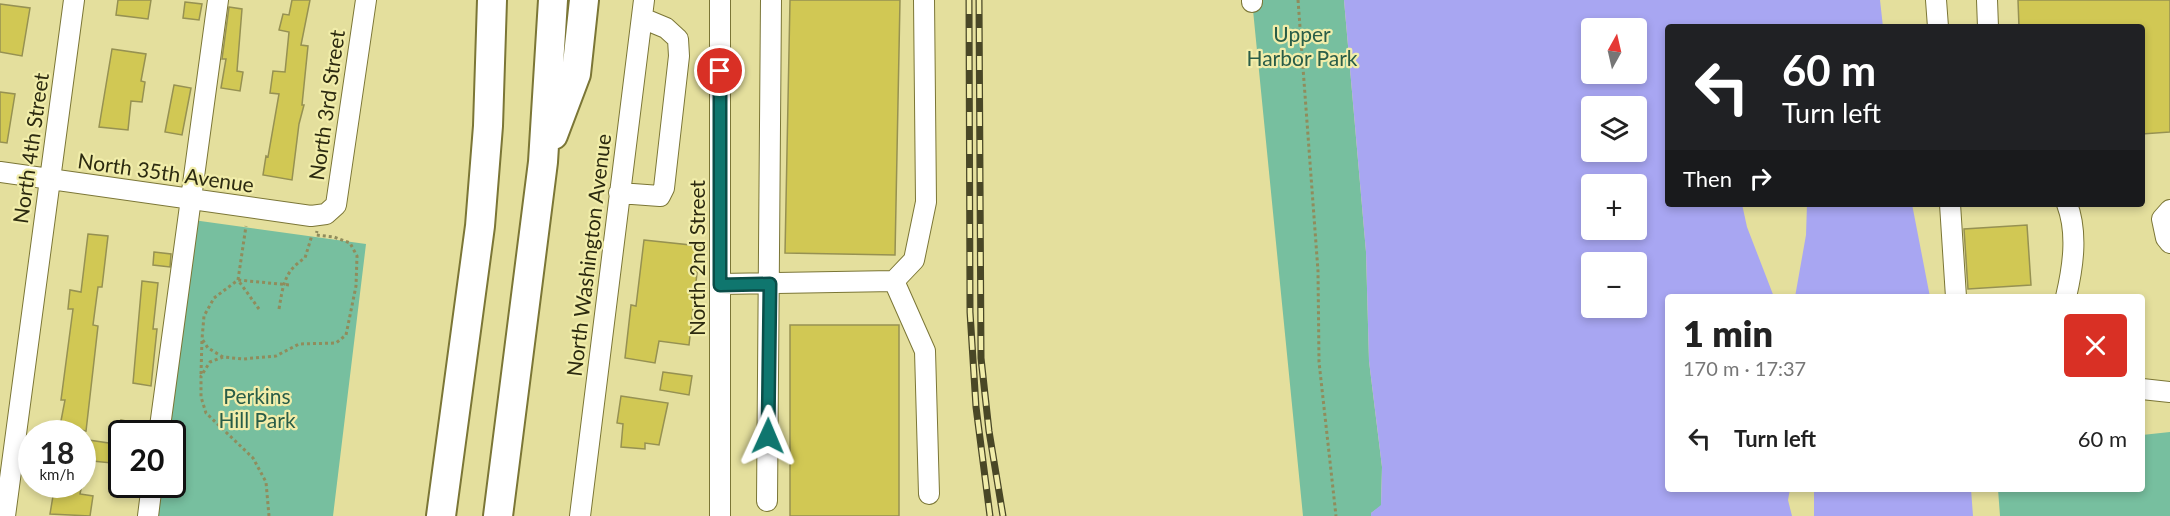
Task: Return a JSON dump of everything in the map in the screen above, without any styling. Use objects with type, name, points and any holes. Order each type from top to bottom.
[{"type":"highway","points":[[478,0],[480,226]]},
{"type":"highway","points":[[441,516],[480,226],[488,126],[492,0]]},
{"type":"highway","points":[[498,516],[543,162],[553,0]]},
{"type":"highway","points":[[543,162],[576,74],[584,0]]},
{"type":"street","name":"North 4th Street","points":[[5,516],[74,0]]},
{"type":"street","points":[[161,420],[218,0]]},
{"type":"street","name":"North 3rd Street","points":[[326,214],[336,205],[366,0]]},
{"type":"street","name":"North 2nd Street","points":[[720,0],[720,516]]},
{"type":"street","points":[[766,501],[770,284],[771,0]]},
{"type":"street","points":[[720,285],[894,281],[914,260],[927,202],[924,0]]},
{"type":"street","points":[[1936,0],[1938,24]]},
{"type":"street","points":[[1987,0],[1988,24]]},
{"type":"street","points":[[620,193],[660,195],[664,188],[679,56],[678,39],[643,9]]},
{"type":"street","name":"North Washington Avenue","points":[[580,516],[643,9]]},
{"type":"street","name":"North 35th Avenue","points":[[0,172],[311,216],[326,214]]},
{"type":"street","points":[[1950,207],[1956,294]]},
{"type":"street","points":[[2067,294],[2073,265],[2072,216],[2068,207]]},
{"type":"street","points":[[2170,210],[2162,219],[2166,237],[2170,243]]},
{"type":"street","points":[[894,281],[925,351],[929,495]]},
{"type":"street","points":[[2145,389],[2170,392]]},
{"type":"street","points":[[148,516],[151,498]]},
{"type":"path","points":[[1298,0],[1318,271],[1319,362],[1336,516]]},
{"type":"path","points":[[246,226],[238,280],[259,309]]},
{"type":"path","points":[[202,339],[208,348],[223,357],[243,359],[276,356],[299,344],[336,343],[346,335],[356,286],[357,256],[350,243],[334,237],[314,235],[305,258],[288,272],[279,309]]},
{"type":"path","points":[[269,516],[266,482],[253,458],[206,413],[201,397],[204,316],[214,298],[238,280],[290,285]]},
{"type":"path","points":[[201,376],[210,362],[223,357]]},
{"type":"green space","name":"Upper Harbor Park","points":[[1252,0],[1344,0],[1366,252],[1369,361],[1382,467],[1381,506],[1371,513],[1371,516],[1303,516]]},
{"type":"green space","name":"Perkins Hill Park","points":[[193,220],[366,244],[333,516],[153,516],[155,498],[186,498],[186,420],[166,420]]},
{"type":"green space","points":[[2170,432],[2170,516],[2000,516],[1998,492],[2145,492],[2145,435]]},
{"type":"water","points":[[1344,0],[1880,0],[1883,24],[1665,24],[1665,207],[1743,207],[1747,227],[1773,294],[1665,294],[1665,492],[1789,492],[1788,500],[1792,516],[1371,516],[1371,513],[1381,505],[1382,467],[1369,361],[1366,252]]},
{"type":"water","points":[[1807,207],[1913,207],[1929,294],[1796,294],[1806,235]]},
{"type":"water","points":[[1814,492],[1971,492],[1973,516],[1814,516]]},
{"type":"building","points":[[118,0],[151,0],[148,19],[116,15]]},
{"type":"building","points":[[292,0],[310,0],[301,45],[308,46],[302,105],[304,105],[299,124],[292,180],[263,175],[279,94],[270,93],[273,71],[285,72],[289,32],[279,30],[283,14],[289,15]]},
{"type":"building","points":[[790,0],[900,0],[895,255],[785,253]]},
{"type":"building","points":[[2018,0],[2170,0],[2170,132],[2145,134],[2145,24],[2019,24]]},
{"type":"building","points":[[185,2],[202,4],[199,20],[183,18]]},
{"type":"building","points":[[0,4],[30,8],[22,56],[0,52]]},
{"type":"building","points":[[229,7],[242,9],[237,71],[243,72],[240,91],[221,88],[226,59],[222,59]]},
{"type":"building","points":[[112,49],[146,54],[141,81],[145,82],[142,102],[131,101],[128,130],[99,127]]},
{"type":"building","points":[[174,85],[191,88],[182,135],[165,132]]},
{"type":"building","points":[[0,92],[15,94],[7,143],[0,142]]},
{"type":"building","points":[[2027,225],[2031,285],[1968,289],[1964,229]]},
{"type":"building","points":[[88,234],[108,236],[102,287],[98,287],[93,325],[98,326],[87,420],[61,420],[65,400],[61,400],[73,309],[68,309],[70,290],[81,292]]},
{"type":"building","points":[[644,240],[700,246],[689,345],[659,341],[655,363],[625,358],[631,305],[636,306]]},
{"type":"building","points":[[154,252],[171,254],[170,267],[153,265]]},
{"type":"building","points":[[142,281],[158,283],[153,329],[157,329],[151,386],[133,383]]},
{"type":"building","points":[[790,325],[899,325],[899,516],[790,516]]},
{"type":"building","points":[[663,372],[692,376],[689,395],[660,390]]},
{"type":"building","points":[[621,396],[668,403],[659,445],[645,443],[645,449],[621,447],[623,424],[617,423]]},
{"type":"building","points":[[96,441],[108,443],[108,463],[96,461]]},
{"type":"building","points":[[53,498],[93,498],[90,516],[50,514]]},
{"type":"railway","points":[[969,0],[970,312],[976,407],[990,516]]},
{"type":"railway","points":[[979,0],[981,358],[989,431],[1003,516]]},
{"type":"route","points":[[720,71],[720,285],[770,284],[768,436]]}]
